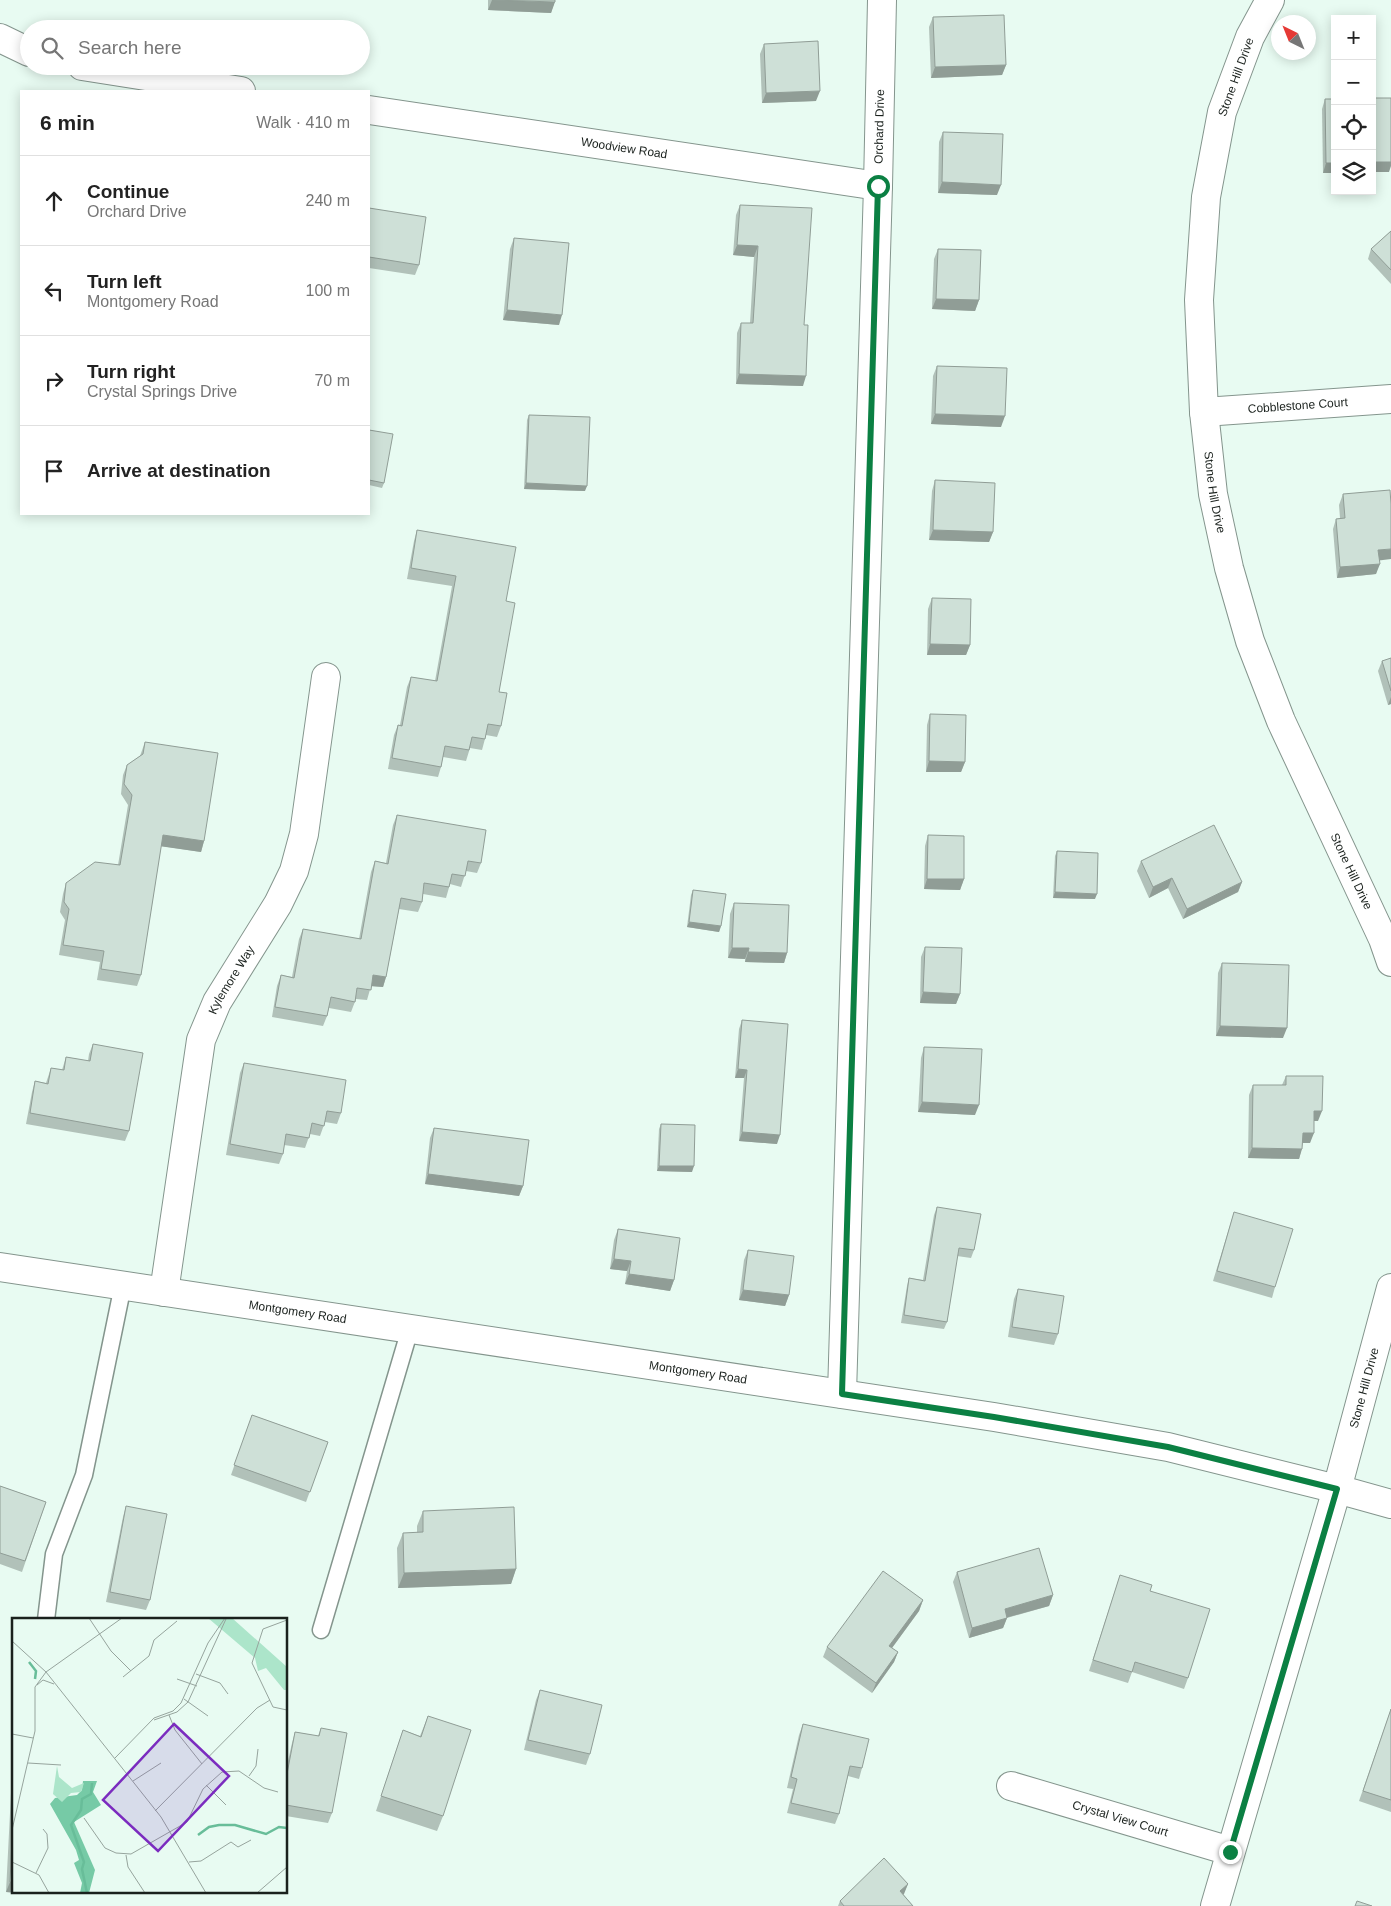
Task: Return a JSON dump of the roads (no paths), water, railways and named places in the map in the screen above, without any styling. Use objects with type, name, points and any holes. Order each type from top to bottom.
[{"type":"street","name":"Orchard Drive","points":[[842,1394],[882,0]]},
{"type":"street","name":"Stone Hill Drive","points":[[1270,0],[1250,37],[1222,112],[1206,197],[1199,300],[1204,412],[1213,494],[1229,568],[1250,641],[1281,722],[1383,939],[1391,962]]},
{"type":"street","points":[[0,38],[20,48]]},
{"type":"street","points":[[139,75],[235,90]]},
{"type":"street","name":"Woodview Road","points":[[370,110],[878,186]]},
{"type":"street","name":"Cobblestone Court","points":[[1204,412],[1391,399]]},
{"type":"street","name":"Kylemore Way","points":[[164,1292],[201,1040],[216,1002],[278,904],[294,871],[304,834],[326,677]]},
{"type":"street","name":"Montgomery Road","points":[[0,1267],[994,1417],[1168,1447],[1391,1504]]},
{"type":"street","name":"Stone Hill Drive","points":[[1214,1906],[1337,1489],[1391,1288]]},
{"type":"street","name":"Crystal View Court","points":[[1011,1786],[1230,1852]]},
{"type":"lane","points":[[46,1618],[54,1554],[84,1475],[123,1286]]},
{"type":"lane","points":[[321,1630],[410,1329]]}]
